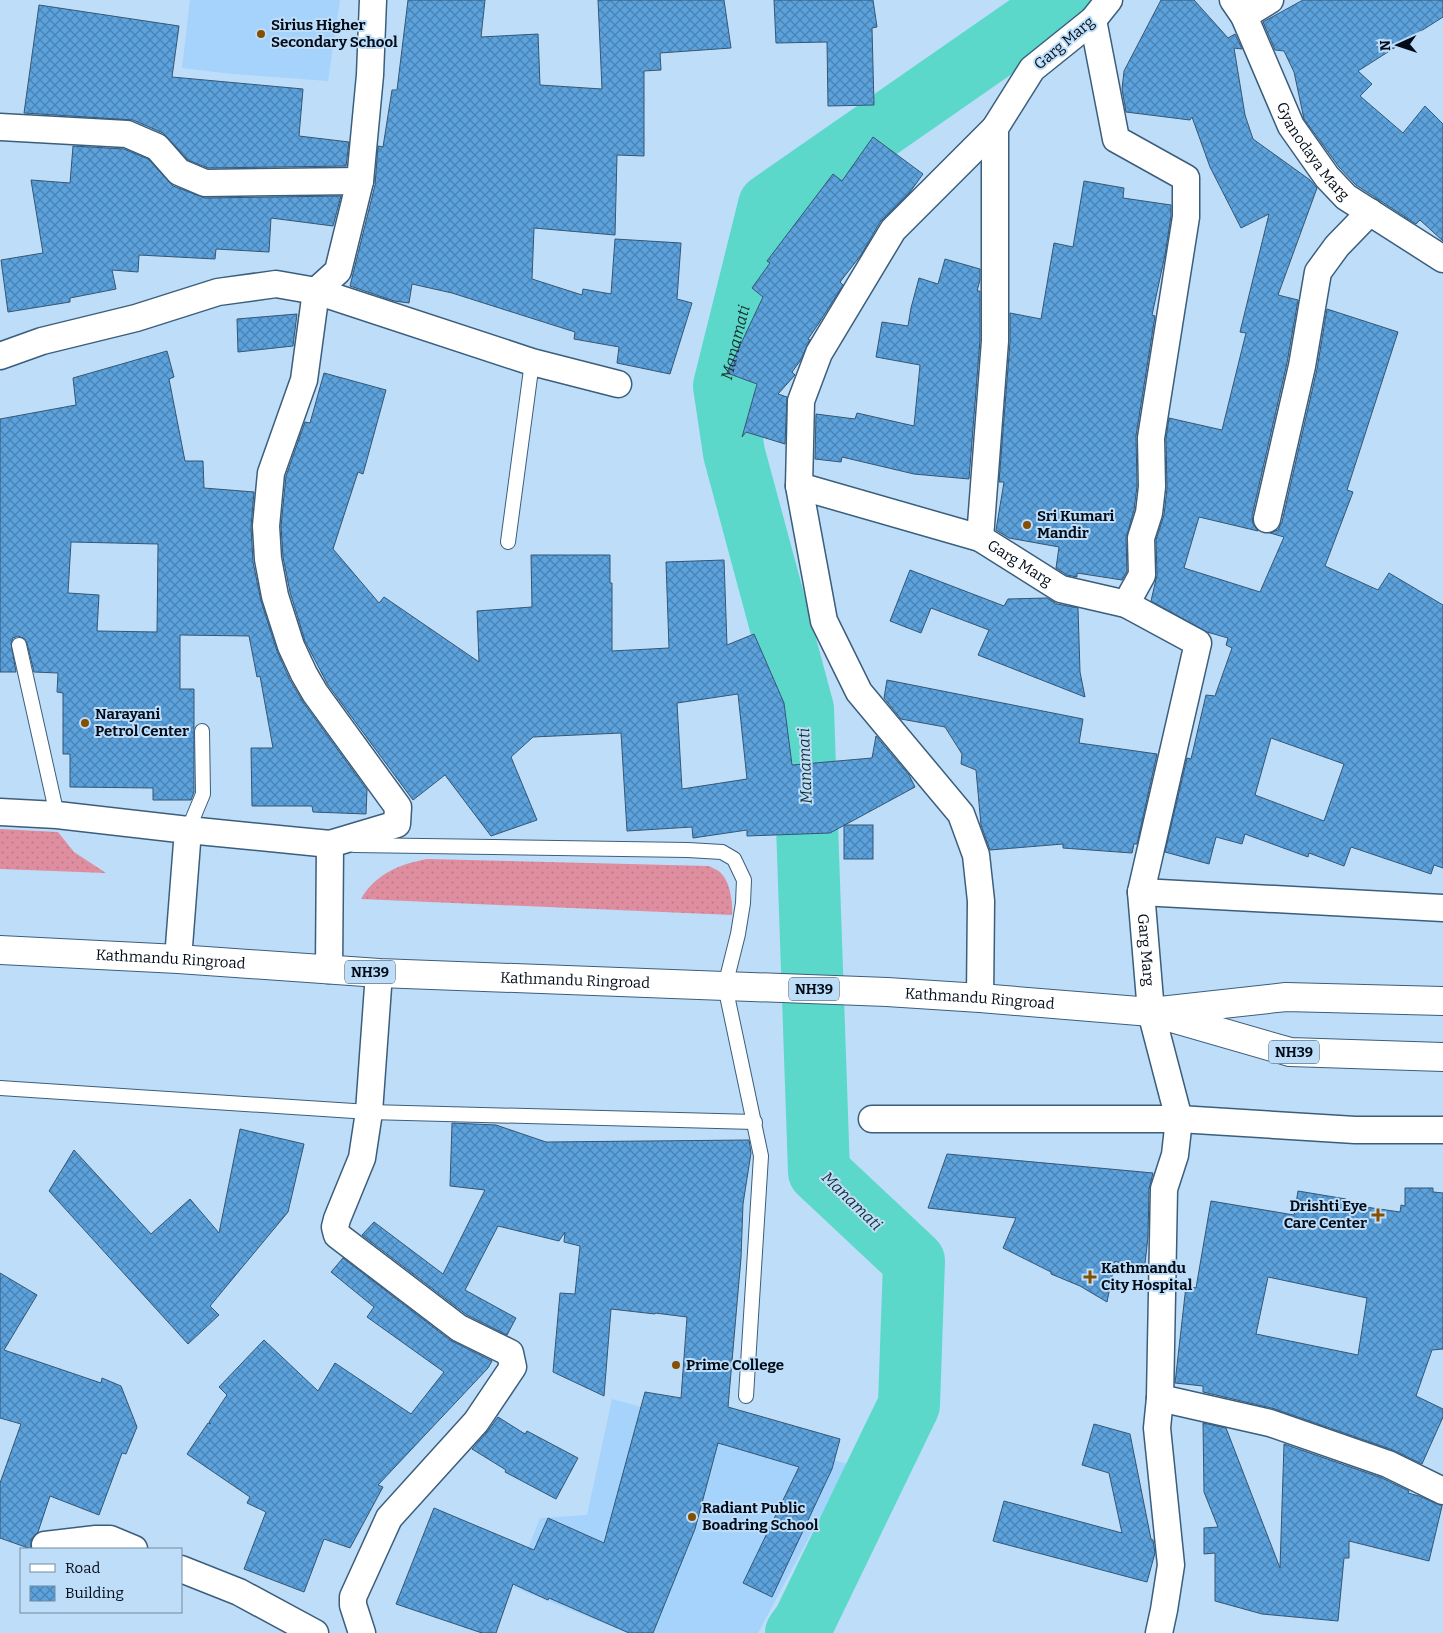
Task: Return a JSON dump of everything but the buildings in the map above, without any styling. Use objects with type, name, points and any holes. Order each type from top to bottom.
[{"type":"highway","name":"Kathmandu Ringroad","points":[[0,950],[379,973],[887,992],[1151,1012],[1286,997],[1443,1001]]},
{"type":"highway","name":"Kathmandu Ringroad","points":[[1151,1012],[1290,1052],[1443,1057]]},
{"type":"street","points":[[0,812],[57,816],[330,844],[397,824],[398,807],[315,693],[291,646],[275,596],[268,559],[266,526],[271,473],[304,380],[316,291],[338,271],[360,181],[370,75],[373,0]]},
{"type":"street","name":"Garg Marg","points":[[1109,0],[1093,20],[1032,68],[995,128],[995,341],[980,538],[1061,589],[1126,604],[1198,643],[1141,892],[1151,1012],[1179,1119]]},
{"type":"street","points":[[1238,8],[1270,0]]},
{"type":"street","name":"Gyanodaya Marg","points":[[1238,8],[1291,126],[1340,190],[1346,197],[1443,259]]},
{"type":"street","points":[[1093,20],[1116,139],[1186,178],[1186,217],[1151,438],[1152,487],[1149,514],[1141,538],[1142,575],[1126,604]]},
{"type":"street","points":[[0,127],[127,134],[157,147],[179,172],[205,183],[360,181]]},
{"type":"street","points":[[980,998],[981,902],[976,855],[961,814],[859,692],[824,621],[799,486],[801,401],[819,353],[893,230],[995,128]]},
{"type":"street","points":[[1267,519],[1302,366],[1318,272],[1337,246],[1370,212]]},
{"type":"street","points":[[0,356],[42,341],[136,318],[218,292],[276,284],[316,291],[532,362],[618,384]]},
{"type":"street","points":[[799,486],[980,538]]},
{"type":"street","points":[[178,960],[188,830]]},
{"type":"street","points":[[329,970],[330,844]]},
{"type":"street","points":[[1141,892],[1443,908]]},
{"type":"street","points":[[362,1633],[353,1605],[353,1597],[389,1518],[476,1422],[514,1367],[510,1353],[459,1328],[337,1236],[337,1219],[362,1158],[369,1112],[379,973]]},
{"type":"street","points":[[872,1119],[1179,1119],[1356,1130],[1443,1130]]},
{"type":"street","points":[[1158,1633],[1164,1610],[1171,1565],[1157,1428],[1160,1398],[1164,1188],[1174,1155],[1179,1119]]},
{"type":"street","points":[[1160,1398],[1270,1423],[1388,1464],[1443,1492]]},
{"type":"street","points":[[45,1545],[110,1539],[132,1548]]},
{"type":"street","points":[[182,1569],[239,1592],[315,1633]]},
{"type":"lane","points":[[508,542],[532,362]]},
{"type":"lane","points":[[19,645],[57,816]]},
{"type":"lane","points":[[188,830],[203,794],[202,731]]},
{"type":"lane","points":[[330,844],[688,850],[722,852],[734,859],[744,880],[733,986],[761,1156],[746,1396]]},
{"type":"lane","points":[[0,1088],[369,1112],[755,1122]]},
{"type":"shaded area","name":"Sirius Higher Secondary School","points":[[190,0],[340,0],[328,81],[232,74],[182,68]]},
{"type":"shaded area","points":[[0,829],[58,832],[74,852],[106,873],[0,869]]},
{"type":"shaded area","points":[[427,859],[709,866],[720,872],[726,881],[731,898],[732,915],[361,899],[373,883],[389,872],[398,867]]},
{"type":"shaded area","name":"Radiant Public Boadring School","points":[[612,1399],[848,1464],[758,1633],[628,1633],[513,1587],[540,1518],[587,1515]]},
{"type":"waterway","name":"Manamati","points":[[796,1633],[804,1622],[909,1405],[914,1261],[819,1172],[803,709],[734,453],[724,386],[769,205],[1064,0]]},
{"type":"place","name":"Sirius Higher Secondary School","points":[[261,34]]},
{"type":"place","name":"Sri Kumari Mandir","points":[[1027,525]]},
{"type":"place","name":"Narayani Petrol Center","points":[[85,723]]},
{"type":"place","name":"Drishti Eye Care Center","points":[[1378,1215]]},
{"type":"place","name":"Kathmandu City Hospital","points":[[1090,1277]]},
{"type":"place","name":"Prime College","points":[[676,1365]]},
{"type":"place","name":"Radiant Public Boadring School","points":[[692,1517]]}]
